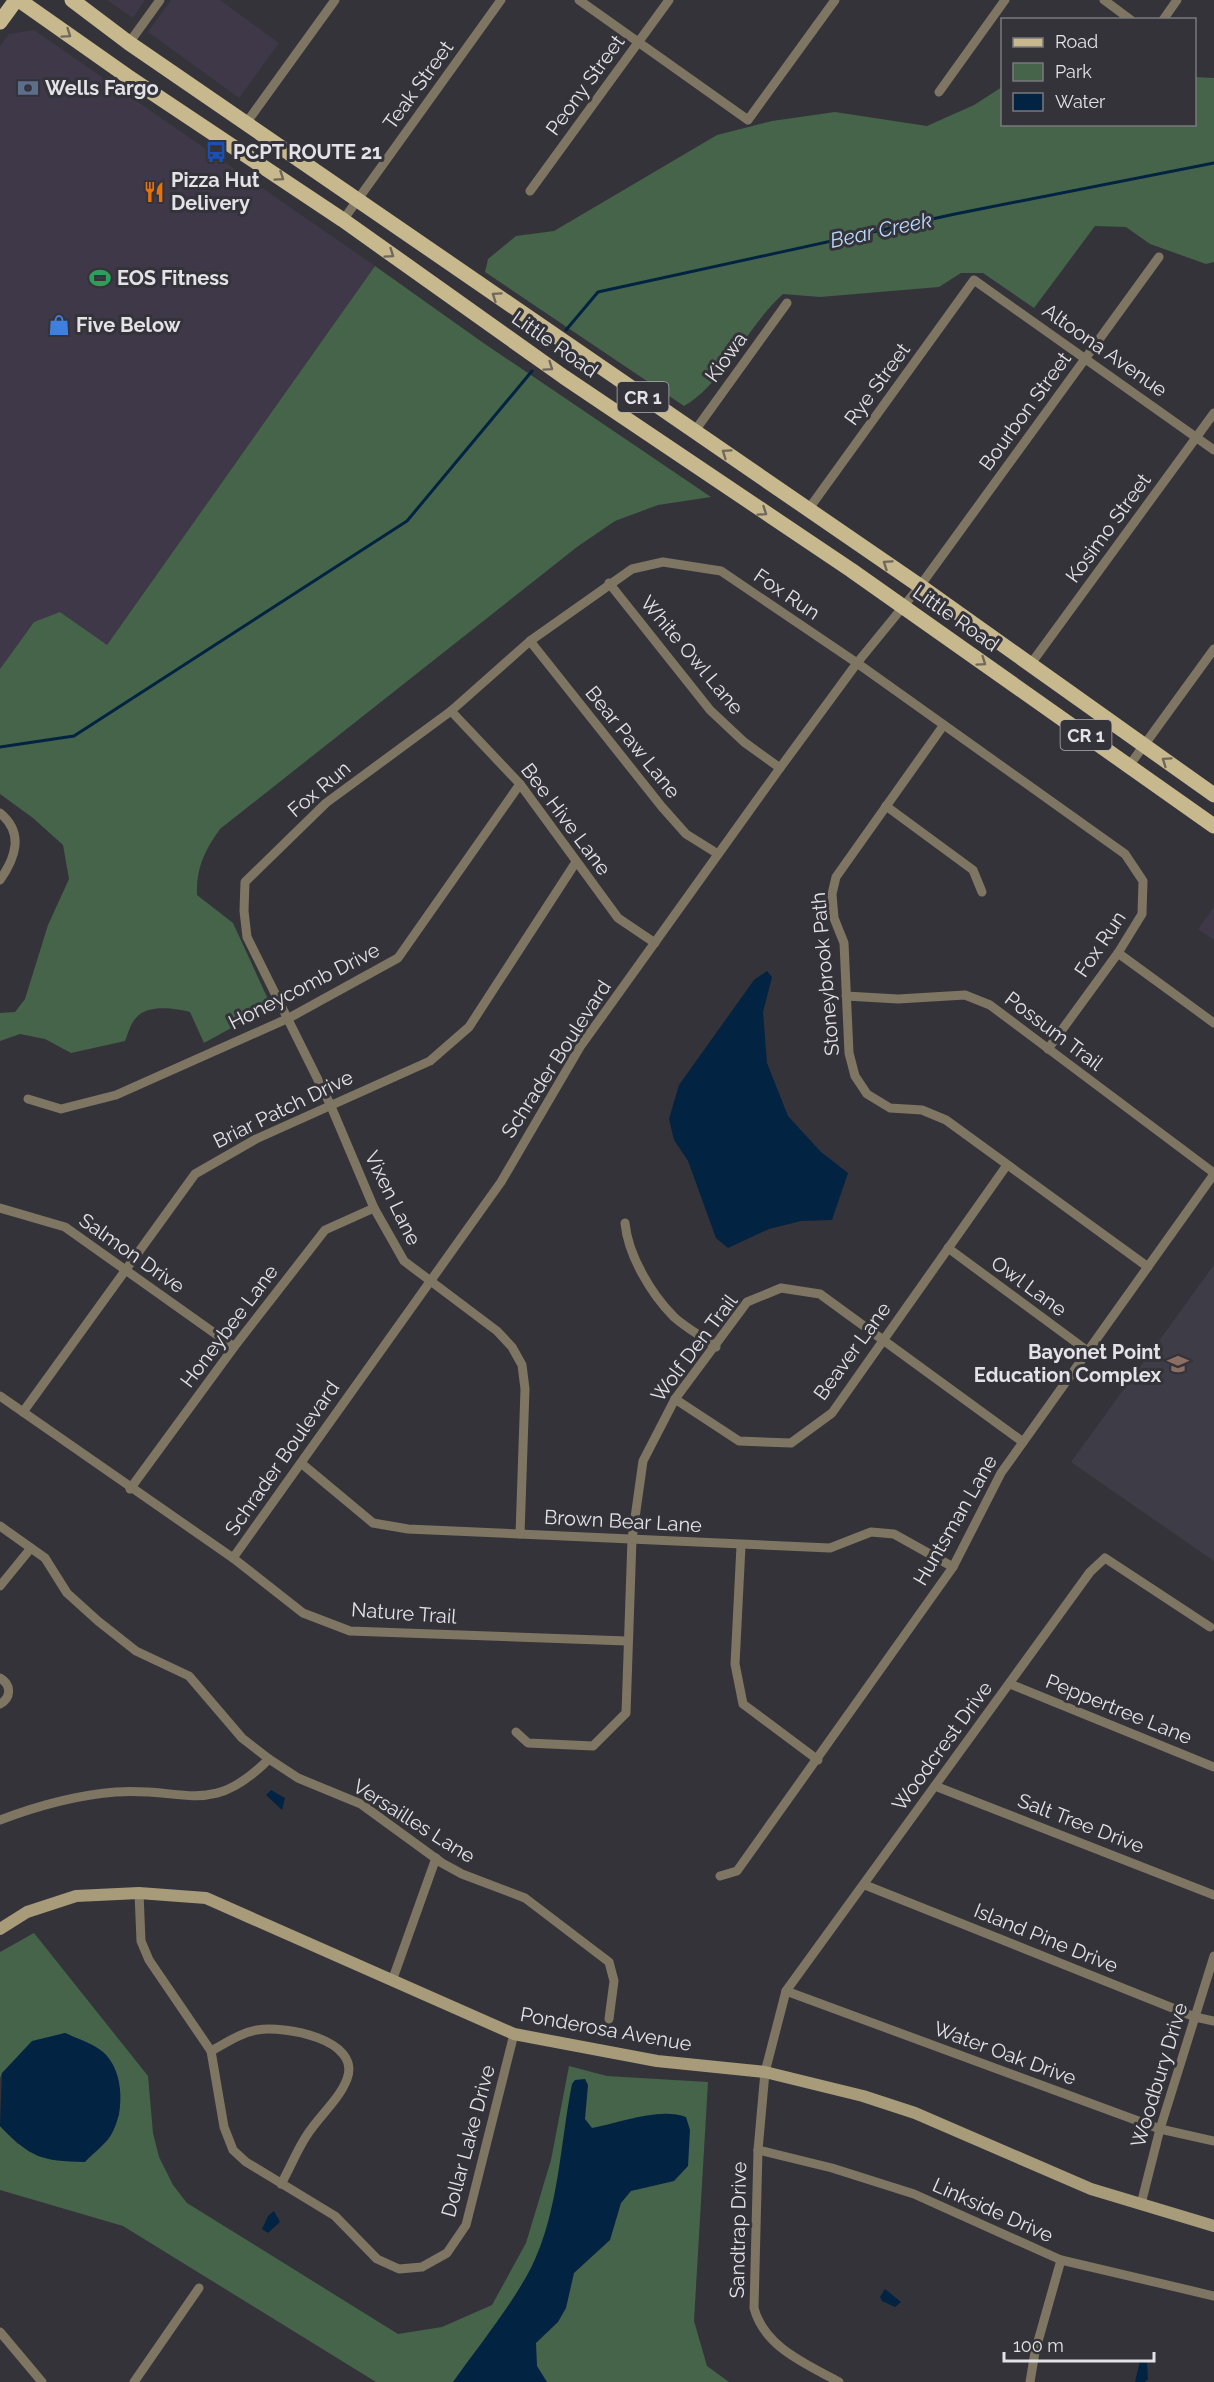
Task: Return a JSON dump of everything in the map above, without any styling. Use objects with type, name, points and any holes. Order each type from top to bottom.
[{"type":"main road","points":[[0,22],[18,0]]},
{"type":"main road","name":"Little Road","points":[[18,0],[127,76],[343,220],[564,377],[901,606],[1214,826]]},
{"type":"main road","name":"Little Road","points":[[72,0],[129,43],[920,586],[1214,795]]},
{"type":"street","points":[[129,43],[160,0]]},
{"type":"street","points":[[247,122],[335,0]]},
{"type":"street","name":"Teak Street","points":[[343,220],[501,0]]},
{"type":"street","points":[[579,0],[748,120],[835,0]]},
{"type":"street","name":"Peony Street","points":[[531,191],[669,0]]},
{"type":"street","points":[[939,92],[1005,0]]},
{"type":"street","points":[[1104,0],[1128,18]]},
{"type":"street","points":[[1164,18],[1177,0]]},
{"type":"street","name":"Bourbon Street","points":[[920,586],[1159,257]]},
{"type":"street","name":"Altoona Avenue","points":[[974,280],[1214,450]]},
{"type":"street","name":"Rye Street","points":[[808,510],[974,280]]},
{"type":"street","name":"Kiowa","points":[[694,432],[787,303]]},
{"type":"street","name":"Kosimo Street","points":[[1030,665],[1214,412]]},
{"type":"street","name":"Fox Run","points":[[245,882],[326,803],[451,711],[530,641],[609,583],[632,569],[663,562],[721,571],[857,663],[1125,854],[1143,881],[1142,914],[1118,953],[1048,1049]]},
{"type":"street","name":"White Owl Lane","points":[[609,583],[710,710],[744,742],[780,768]]},
{"type":"street","name":"Schrader Boulevard","points":[[233,1558],[501,1182],[580,1047],[857,663],[901,606],[920,586]]},
{"type":"street","name":"Bear Paw Lane","points":[[530,641],[662,807],[686,834],[718,854]]},
{"type":"street","points":[[1129,766],[1214,649]]},
{"type":"street","name":"Bee Hive Lane","points":[[451,711],[520,784],[618,918],[655,943]]},
{"type":"street","name":"Stoneybrook Path","points":[[943,726],[836,877],[832,894],[834,918],[844,944],[849,1053],[855,1076],[867,1094],[890,1108],[922,1110],[945,1120],[1149,1267]]},
{"type":"street","name":"Honeycomb Drive","points":[[28,1098],[61,1108],[116,1095],[289,1018],[398,958],[520,784]]},
{"type":"street","points":[[886,806],[973,870],[982,892]]},
{"type":"street","points":[[0,813],[12,823],[16,840],[12,856],[0,880]]},
{"type":"street","name":"Briar Patch Drive","points":[[23,1412],[195,1174],[256,1139],[430,1061],[469,1027],[576,862]]},
{"type":"street","name":"Vixen Lane","points":[[245,882],[244,911],[247,937],[330,1104],[374,1208],[404,1261],[497,1331],[512,1347],[522,1365],[525,1389],[520,1534]]},
{"type":"street","points":[[1118,953],[1214,1023]]},
{"type":"street","name":"Possum Trail","points":[[846,996],[898,999],[965,995],[990,1005],[1214,1173]]},
{"type":"street","name":"Beaver Lane","points":[[675,1399],[739,1441],[791,1443],[832,1413],[1007,1165]]},
{"type":"street","name":"Huntsman Lane","points":[[720,1876],[737,1871],[818,1760],[953,1567],[1001,1473],[1214,1173]]},
{"type":"street","name":"Salmon Drive","points":[[0,1208],[65,1227],[234,1347]]},
{"type":"street","name":"Honeybee Lane","points":[[130,1489],[234,1347],[325,1230],[374,1208]]},
{"type":"street","points":[[625,1223],[627,1242],[649,1283],[674,1317],[716,1347]]},
{"type":"street","name":"Owl Lane","points":[[948,1248],[1089,1352]]},
{"type":"street","name":"Wolf Den Trail","points":[[516,1732],[528,1743],[593,1746],[626,1713],[632,1539],[643,1461],[675,1399],[716,1347],[747,1302],[782,1288],[820,1294],[1023,1442]]},
{"type":"street","name":"Nature Trail","points":[[0,1396],[130,1489],[233,1558],[303,1613],[350,1631],[627,1641]]},
{"type":"street","name":"Brown Bear Lane","points":[[301,1463],[373,1524],[408,1529],[741,1546],[830,1548],[871,1532],[894,1534],[953,1567]]},
{"type":"street","name":"Versailles Lane","points":[[0,1526],[45,1558],[67,1593],[98,1621],[136,1651],[189,1676],[242,1738],[269,1759],[298,1778],[361,1804],[462,1874],[525,1898],[609,1962],[614,1981],[609,2019]]},
{"type":"street","points":[[741,1546],[735,1664],[743,1704],[818,1760]]},
{"type":"street","points":[[0,1586],[31,1548]]},
{"type":"street","name":"Woodcrest Drive","points":[[765,2072],[786,1991],[1090,1572],[1105,1558],[1210,1628]]},
{"type":"street","points":[[0,1678],[6,1683],[9,1691],[6,1700],[0,1704]]},
{"type":"street","name":"Peppertree Lane","points":[[1010,1684],[1214,1767]]},
{"type":"street","points":[[0,1820],[76,1797],[107,1793],[161,1793],[205,1797],[231,1790],[250,1777],[269,1759]]},
{"type":"street","name":"Salt Tree Drive","points":[[935,1786],[1214,1895]]},
{"type":"street","name":"Versailles Lane","points":[[392,1981],[436,1858]]},
{"type":"street","name":"Island Pine Drive","points":[[865,1885],[1195,2017],[1214,2021]]},
{"type":"street","name":"Ponderosa Avenue","points":[[0,1929],[27,1912],[76,1896],[139,1893],[206,1898],[514,2034],[657,2061],[765,2072],[863,2096],[915,2113],[1091,2189],[1214,2226]]},
{"type":"street","name":"Dollar Lake Drive","points":[[139,1893],[141,1941],[149,1960],[211,2051],[224,2127],[233,2150],[246,2162],[335,2216],[377,2259],[399,2269],[422,2267],[447,2253],[466,2226],[514,2034]]},
{"type":"street","name":"Woodbury Drive","points":[[1141,2204],[1160,2129],[1214,1956]]},
{"type":"street","name":"Water Oak Drive","points":[[786,1991],[1160,2129],[1214,2140]]},
{"type":"street","points":[[211,2051],[236,2037],[275,2028],[306,2032],[344,2054],[349,2065],[348,2077],[307,2135],[281,2184]]},
{"type":"street","name":"Sandtrap Drive","points":[[765,2072],[758,2150],[754,2308],[758,2325],[768,2338],[797,2359],[839,2382]]},
{"type":"street","name":"Linkside Drive","points":[[758,2150],[832,2168],[914,2194],[1061,2260],[1214,2296]]},
{"type":"street","points":[[1030,2382],[1035,2352],[1061,2260]]},
{"type":"street","points":[[134,2382],[199,2288]]},
{"type":"street","points":[[0,2332],[42,2382]]},
{"type":"shaded area","points":[[107,0],[145,0],[133,18]]},
{"type":"shaded area","points":[[171,0],[220,0],[279,43],[239,98],[148,32]]},
{"type":"shaded area","points":[[34,30],[375,266],[107,645],[34,622],[0,669],[0,46],[9,34]]},
{"type":"shaded area","points":[[1214,907],[1214,940],[1198,929]]},
{"type":"shaded area","name":"Bayonet Point Education Complex","points":[[1214,1265],[1214,1561],[1071,1462]]},
{"type":"green space","points":[[1196,77],[1214,78],[1214,262],[1206,264],[1150,244],[1126,227],[1095,226],[1034,308],[983,273],[961,273],[939,287],[820,297],[783,294],[758,322],[711,384],[684,406],[485,272],[488,259],[516,236],[554,231],[717,135],[772,121],[835,112],[927,126],[974,105],[1001,88],[1001,126],[1196,126]]},
{"type":"green space","points":[[375,266],[482,342],[711,497],[658,505],[615,521],[577,547],[220,829],[202,860],[197,895],[233,923],[267,997],[268,1005],[255,1015],[204,1043],[190,1012],[161,1008],[140,1014],[132,1024],[125,1041],[71,1053],[45,1039],[20,1034],[0,1041],[0,1013],[15,1012],[25,999],[48,925],[69,879],[63,845],[33,818],[0,794],[0,669],[34,622],[60,612],[107,645]]},
{"type":"green space","points":[[34,1933],[148,2076],[153,2133],[159,2157],[173,2185],[187,2203],[398,2334],[442,2327],[492,2305],[526,2243],[551,2160],[569,2066],[607,2076],[708,2082],[694,2321],[707,2366],[729,2382],[376,2382],[123,2226],[0,2190],[0,2126],[18,2144],[119,2116],[119,2083],[111,2062],[103,2054],[65,2033],[2,2073],[0,2078],[0,1952]]},
{"type":"water","points":[[767,971],[772,977],[763,1012],[767,1063],[788,1116],[821,1152],[848,1173],[832,1220],[801,1221],[769,1229],[728,1248],[716,1238],[688,1161],[674,1140],[669,1119],[679,1085],[754,980]]},
{"type":"water","points":[[271,1790],[285,1798],[282,1810],[266,1795]]},
{"type":"water","points":[[65,2033],[87,2042],[107,2056],[114,2066],[120,2089],[116,2125],[108,2139],[85,2162],[47,2159],[38,2156],[20,2145],[0,2126],[2,2073],[32,2041]]},
{"type":"water","points":[[585,2079],[588,2085],[585,2119],[592,2128],[652,2115],[675,2114],[686,2117],[690,2130],[688,2166],[674,2181],[631,2191],[621,2203],[610,2240],[574,2273],[566,2308],[558,2322],[536,2343],[537,2366],[547,2382],[453,2382],[504,2312],[531,2268],[548,2224],[558,2178],[572,2084],[575,2080]]},
{"type":"water","points":[[274,2211],[280,2222],[268,2233],[262,2229],[268,2216]]},
{"type":"water","points":[[885,2289],[901,2302],[895,2307],[882,2301],[880,2297]]},
{"type":"water","points":[[1140,2361],[1147,2363],[1148,2379],[1145,2382],[1135,2382]]},
{"type":"waterway","name":"Bear Creek","points":[[566,330],[598,292],[955,214],[1214,163]]},
{"type":"waterway","points":[[0,747],[74,736],[407,521],[532,371]]},
{"type":"place","name":"Wells Fargo","points":[[28,88]]},
{"type":"place","name":"PCPT ROUTE 21","points":[[216,152]]},
{"type":"place","name":"Pizza Hut Delivery","points":[[154,192]]},
{"type":"place","name":"EOS Fitness","points":[[100,278]]},
{"type":"place","name":"Five Below","points":[[59,325]]},
{"type":"place","name":"Bayonet Point Education Complex","points":[[1178,1364]]}]
